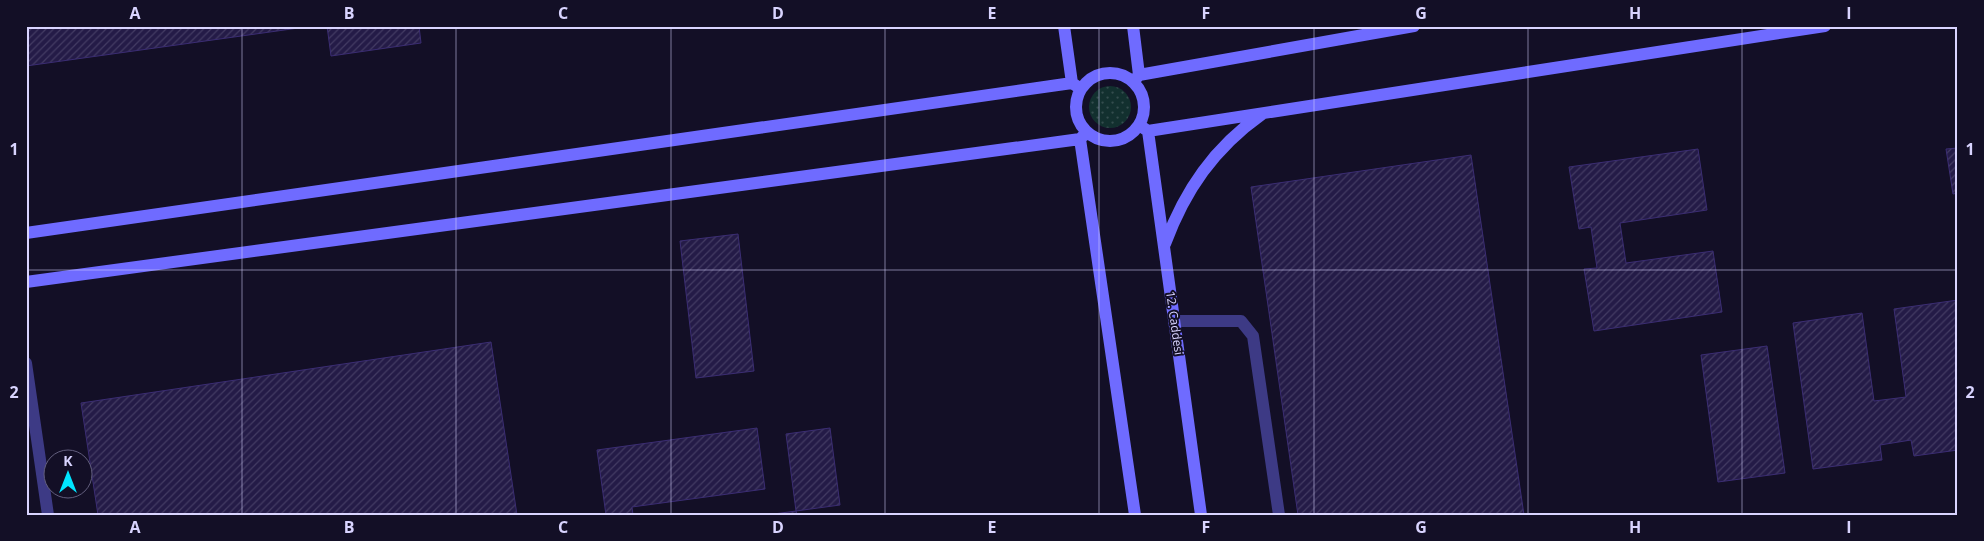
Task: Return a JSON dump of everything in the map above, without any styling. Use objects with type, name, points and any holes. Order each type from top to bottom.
[{"type":"street","points":[[1064,26],[1077,86],[1076,112],[1083,136],[1135,515]]},
{"type":"street","points":[[1133,26],[1136,78],[1144,103],[1143,128]]},
{"type":"street","points":[[26,233],[1077,86],[1100,75],[1112,73],[1136,78],[1414,26]]},
{"type":"street","points":[[26,282],[1083,136],[1108,141],[1120,139],[1143,128],[1264,112],[1825,26]]},
{"type":"street","points":[[1164,247],[1174,219],[1204,167],[1222,146],[1264,112]]},
{"type":"street","name":"12. Caddesi","points":[[1143,128],[1164,247],[1201,515]]},
{"type":"street","points":[[1174,321],[1241,321],[1254,336],[1279,515]]},
{"type":"street","points":[[26,363],[48,515]]},
{"type":"green space","points":[[1114,86],[1122,89],[1128,95],[1131,107],[1128,119],[1122,125],[1106,128],[1098,125],[1092,119],[1089,103],[1092,95],[1098,89]]},
{"type":"building","points":[[26,26],[313,26],[26,66]]},
{"type":"building","points":[[327,26],[419,26],[421,43],[331,56]]},
{"type":"building","points":[[1958,148],[1958,193],[1953,194],[1946,149]]},
{"type":"building","points":[[1698,149],[1707,210],[1620,223],[1626,263],[1713,251],[1722,312],[1594,331],[1584,269],[1597,268],[1591,227],[1579,229],[1569,167]]},
{"type":"building","points":[[1471,155],[1524,515],[1298,515],[1251,187]]},
{"type":"building","points":[[738,234],[754,371],[696,378],[680,241]]},
{"type":"building","points":[[1958,300],[1958,450],[1914,456],[1911,440],[1880,445],[1882,460],[1813,469],[1793,323],[1862,313],[1874,401],[1906,397],[1894,309]]},
{"type":"building","points":[[491,342],[517,515],[98,515],[92,475],[92,448],[88,448],[81,403]]},
{"type":"building","points":[[1767,346],[1785,473],[1718,482],[1701,355]]},
{"type":"building","points":[[757,428],[765,489],[632,507],[633,515],[606,515],[597,450]]},
{"type":"building","points":[[830,428],[840,505],[796,511],[786,434]]},
{"type":"building","points":[[796,511],[797,515],[766,515]]}]
